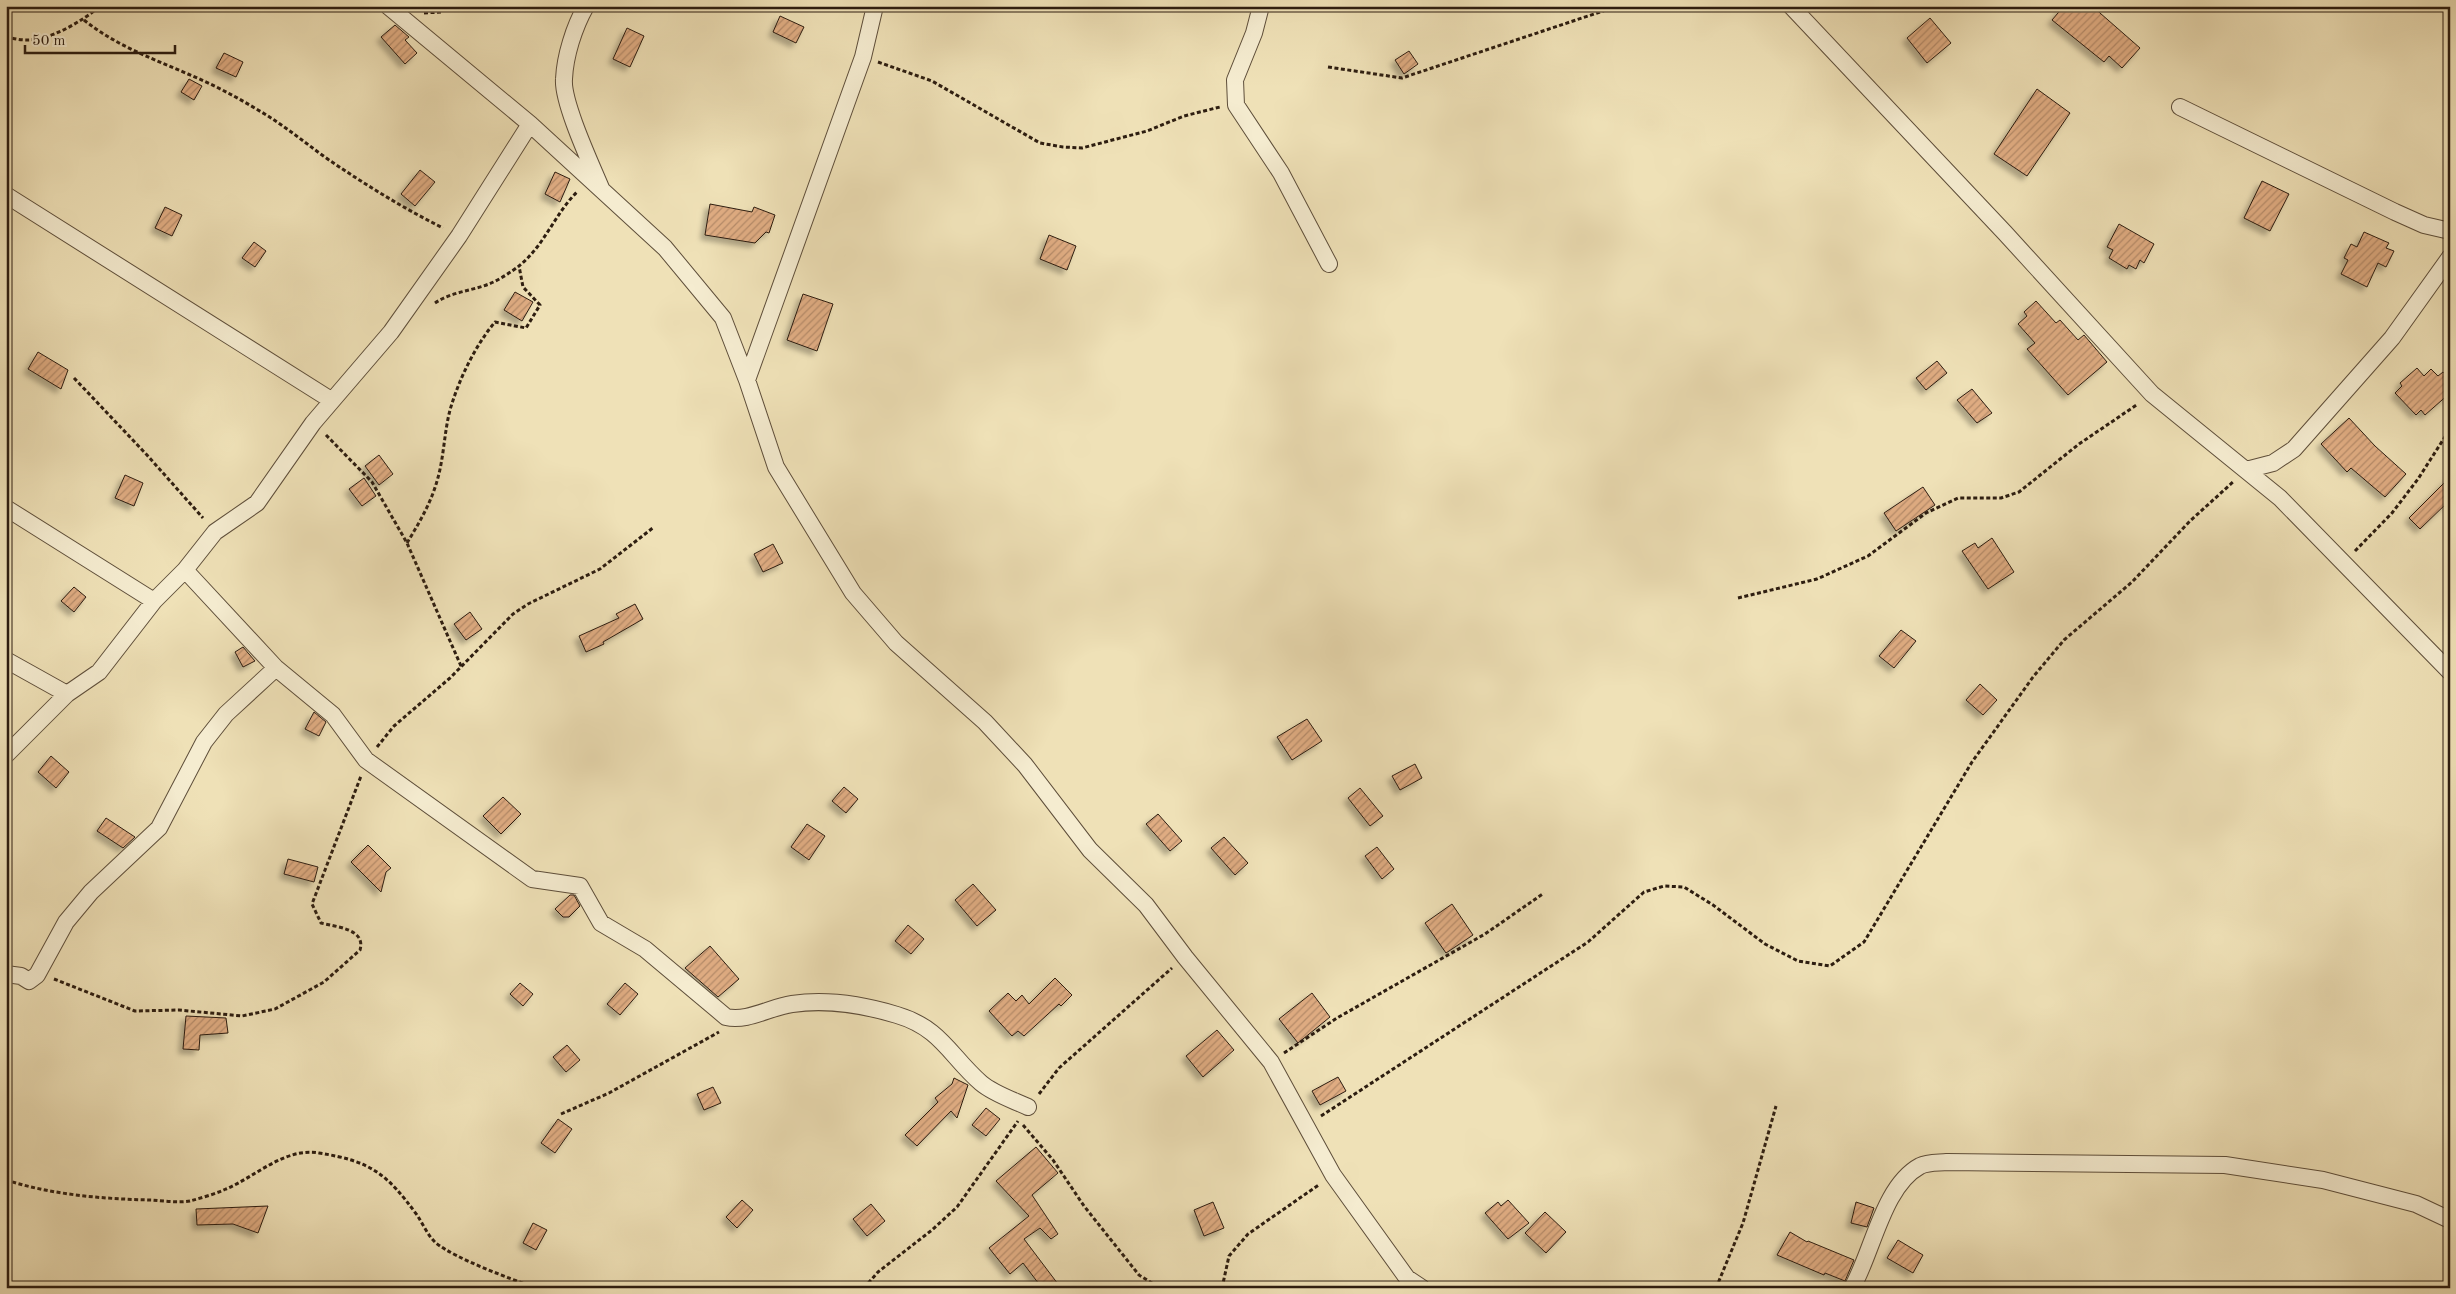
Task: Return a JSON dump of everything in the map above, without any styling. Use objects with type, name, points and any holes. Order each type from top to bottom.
[{"type":"street","points":[[388,6],[530,124],[665,248],[723,318],[747,380],[776,467],[853,592],[896,643],[984,722],[1025,765],[1090,850],[1146,905],[1185,958],[1272,1062],[1332,1175],[1407,1278],[1422,1288]]},
{"type":"street","points":[[586,6],[569,51],[563,81],[572,115],[602,192]]},
{"type":"street","points":[[747,380],[864,57],[875,6]]},
{"type":"street","points":[[1261,6],[1254,33],[1235,80],[1236,105],[1281,173],[1329,264]]},
{"type":"street","points":[[1791,6],[1998,226],[2152,394],[2280,498],[2342,564],[2450,672]]},
{"type":"street","points":[[2180,107],[2395,212],[2424,224],[2450,231]]},
{"type":"street","points":[[6,755],[67,694],[99,672],[154,601],[185,570],[215,532],[257,503],[313,423],[391,332],[459,236],[530,124]]},
{"type":"street","points":[[6,195],[332,400]]},
{"type":"street","points":[[2246,470],[2274,463],[2294,449],[2392,338],[2450,257]]},
{"type":"street","points":[[6,508],[154,601]]},
{"type":"street","points":[[185,570],[276,668],[333,716],[366,760],[532,879],[580,886],[601,923],[645,949],[726,1017],[739,1020],[791,1004],[827,1002],[897,1015],[922,1024],[942,1040],[983,1084],[1024,1114]]},
{"type":"street","points":[[6,660],[67,694]]},
{"type":"street","points":[[6,974],[21,976],[29,981],[37,975],[48,951],[72,914],[91,892],[158,828],[204,742],[243,697],[276,668]]},
{"type":"street","points":[[1852,1288],[1876,1235],[1891,1195],[1904,1176],[1922,1165],[1947,1162],[2225,1166],[2322,1180],[2416,1204],[2450,1220]]},
{"type":"path","points":[[6,37],[26,40],[45,36],[84,20],[100,6]]},
{"type":"path","points":[[1328,67],[1402,78],[1618,6]]},
{"type":"path","points":[[84,20],[101,34],[125,48],[189,74],[258,109],[290,129],[327,159],[400,206],[459,236]]},
{"type":"path","points":[[864,57],[901,68],[932,81],[1040,143],[1063,147],[1082,148],[1147,131],[1184,116],[1214,107],[1236,105]]},
{"type":"path","points":[[432,305],[445,296],[491,283],[518,266],[536,249],[570,198],[589,180]]},
{"type":"path","points":[[407,542],[425,512],[437,483],[450,411],[468,367],[484,335],[496,322],[526,328],[540,305],[523,287],[518,266]]},
{"type":"path","points":[[74,378],[147,455],[215,532]]},
{"type":"path","points":[[1738,598],[1818,579],[1868,556],[1926,512],[1958,498],[2001,498],[2020,492],[2079,444],[2152,394]]},
{"type":"path","points":[[313,423],[372,482],[407,542],[461,666]]},
{"type":"path","points":[[2342,564],[2392,513],[2418,479],[2450,429]]},
{"type":"path","points":[[1305,1127],[1588,942],[1644,892],[1664,886],[1684,887],[1765,944],[1798,961],[1830,966],[1864,942],[1972,762],[2033,677],[2064,640],[2132,582],[2190,521],[2246,470]]},
{"type":"path","points":[[37,975],[50,978],[135,1011],[179,1010],[242,1016],[274,1009],[324,982],[360,950],[362,942],[354,932],[321,923],[312,904],[366,760],[394,726],[461,666],[513,614],[528,604],[600,569],[654,527]]},
{"type":"path","points":[[1272,1062],[1336,1018],[1484,934],[1544,893]]},
{"type":"path","points":[[561,1114],[617,1089],[739,1020]]},
{"type":"path","points":[[1716,1288],[1744,1223],[1776,1106]]},
{"type":"path","points":[[1024,1114],[1084,1206],[1139,1275],[1160,1288]]},
{"type":"path","points":[[6,1180],[28,1187],[85,1197],[188,1201],[226,1189],[273,1163],[294,1154],[317,1152],[374,1168],[398,1189],[434,1241],[445,1250],[536,1288]]},
{"type":"path","points":[[1222,1288],[1230,1256],[1248,1234],[1332,1175]]},
{"type":"building","points":[[2064,6],[2092,6],[2140,48],[2122,68],[2109,56],[2104,62],[2052,20]]},
{"type":"building","points":[[780,16],[804,27],[796,43],[773,32]]},
{"type":"building","points":[[1930,18],[1951,43],[1927,63],[1907,38]]},
{"type":"building","points":[[395,25],[409,37],[405,40],[417,53],[405,64],[381,37]]},
{"type":"building","points":[[627,28],[644,36],[630,67],[613,59]]},
{"type":"building","points":[[1409,51],[1418,64],[1404,74],[1395,60]]},
{"type":"building","points":[[224,53],[243,62],[236,77],[216,68]]},
{"type":"building","points":[[189,79],[202,86],[194,100],[181,92]]},
{"type":"building","points":[[2037,89],[2070,113],[2027,176],[1994,154]]},
{"type":"building","points":[[420,170],[435,182],[415,206],[401,194]]},
{"type":"building","points":[[555,172],[570,179],[560,202],[545,194]]},
{"type":"building","points":[[2262,181],[2289,194],[2270,231],[2244,218]]},
{"type":"building","points":[[710,204],[752,212],[754,207],[775,215],[769,233],[766,232],[755,243],[705,235]]},
{"type":"building","points":[[165,207],[182,215],[172,236],[155,228]]},
{"type":"building","points":[[2119,224],[2154,244],[2144,263],[2140,260],[2136,269],[2129,265],[2127,269],[2109,258],[2113,250],[2107,247]]},
{"type":"building","points":[[2364,232],[2389,243],[2386,248],[2394,251],[2386,267],[2378,263],[2367,287],[2341,274],[2348,260],[2344,258],[2351,244],[2357,247]]},
{"type":"building","points":[[1049,235],[1076,246],[1067,270],[1040,259]]},
{"type":"building","points":[[254,242],[266,251],[255,267],[242,258]]},
{"type":"building","points":[[515,292],[533,302],[522,321],[504,310]]},
{"type":"building","points":[[803,294],[833,304],[817,351],[787,340]]},
{"type":"building","points":[[2036,301],[2056,323],[2060,320],[2078,340],[2084,335],[2107,362],[2068,395],[2027,349],[2035,343],[2018,324],[2027,316],[2024,312]]},
{"type":"building","points":[[38,352],[68,370],[61,389],[28,369]]},
{"type":"building","points":[[1937,361],[1947,373],[1926,390],[1916,378]]},
{"type":"building","points":[[2417,368],[2424,376],[2431,369],[2438,376],[2443,372],[2450,379],[2450,393],[2425,415],[2421,410],[2416,415],[2395,393],[2402,386],[2400,383]]},
{"type":"building","points":[[1972,389],[1992,413],[1977,423],[1957,400]]},
{"type":"building","points":[[2349,418],[2375,446],[2406,474],[2385,497],[2351,468],[2347,472],[2321,444]]},
{"type":"building","points":[[379,455],[393,474],[379,485],[365,466]]},
{"type":"building","points":[[125,475],[143,483],[134,506],[115,498]]},
{"type":"building","points":[[2450,477],[2450,500],[2420,529],[2409,518]]},
{"type":"building","points":[[364,478],[376,496],[362,506],[349,489]]},
{"type":"building","points":[[1923,487],[1935,505],[1896,531],[1884,513]]},
{"type":"building","points":[[1992,538],[2014,572],[1988,589],[1962,551],[1975,543],[1978,548]]},
{"type":"building","points":[[773,544],[783,563],[763,572],[754,554]]},
{"type":"building","points":[[74,587],[86,597],[74,612],[61,601]]},
{"type":"building","points":[[635,604],[643,619],[603,642],[604,644],[586,652],[579,636],[619,618],[616,614]]},
{"type":"building","points":[[470,612],[482,629],[466,640],[454,624]]},
{"type":"building","points":[[1901,630],[1916,641],[1894,668],[1879,656]]},
{"type":"building","points":[[243,647],[255,661],[243,667],[235,652]]},
{"type":"building","points":[[1980,684],[1997,700],[1983,715],[1966,700]]},
{"type":"building","points":[[314,712],[326,722],[319,736],[305,729]]},
{"type":"building","points":[[1307,719],[1322,741],[1292,760],[1277,737]]},
{"type":"building","points":[[51,756],[69,772],[56,788],[38,772]]},
{"type":"building","points":[[1415,764],[1422,778],[1400,790],[1392,776]]},
{"type":"building","points":[[844,787],[858,799],[846,813],[832,801]]},
{"type":"building","points":[[1360,788],[1383,816],[1370,826],[1348,798]]},
{"type":"building","points":[[503,797],[521,814],[501,834],[483,816]]},
{"type":"building","points":[[1158,814],[1182,841],[1170,851],[1146,824]]},
{"type":"building","points":[[106,818],[135,837],[123,848],[97,831]]},
{"type":"building","points":[[807,824],[825,836],[809,860],[791,847]]},
{"type":"building","points":[[1224,837],[1248,863],[1235,875],[1211,848]]},
{"type":"building","points":[[368,845],[391,868],[386,872],[381,892],[351,862]]},
{"type":"building","points":[[1377,847],[1394,869],[1382,879],[1365,856]]},
{"type":"building","points":[[288,859],[318,867],[314,882],[284,874]]},
{"type":"building","points":[[973,884],[996,910],[977,926],[955,900]]},
{"type":"building","points":[[570,895],[574,895],[580,906],[569,917],[563,917],[555,909]]},
{"type":"building","points":[[1452,904],[1473,935],[1446,953],[1425,923]]},
{"type":"building","points":[[908,925],[924,939],[911,954],[895,941]]},
{"type":"building","points":[[710,946],[739,979],[718,997],[685,968]]},
{"type":"building","points":[[1055,978],[1072,995],[1061,1006],[1059,1004],[1024,1036],[1018,1031],[1012,1036],[989,1011],[1008,993],[1016,1001],[1022,995],[1029,1004]]},
{"type":"building","points":[[520,983],[533,994],[523,1006],[510,994]]},
{"type":"building","points":[[625,983],[638,994],[620,1015],[607,1004]]},
{"type":"building","points":[[1312,993],[1330,1017],[1298,1043],[1279,1019]]},
{"type":"building","points":[[186,1016],[226,1018],[228,1033],[200,1035],[199,1050],[183,1049]]},
{"type":"building","points":[[1217,1030],[1234,1050],[1203,1077],[1186,1056]]},
{"type":"building","points":[[567,1045],[580,1060],[566,1072],[553,1057]]},
{"type":"building","points":[[1338,1077],[1346,1091],[1320,1105],[1312,1091]]},
{"type":"building","points":[[954,1078],[968,1085],[957,1118],[951,1111],[917,1146],[905,1135],[938,1102],[935,1098],[952,1084]]},
{"type":"building","points":[[713,1087],[721,1103],[704,1110],[697,1094]]},
{"type":"building","points":[[986,1108],[1000,1119],[986,1136],[972,1125]]},
{"type":"building","points":[[558,1119],[572,1129],[555,1153],[541,1143]]},
{"type":"building","points":[[1036,1147],[1058,1173],[1032,1195],[1058,1234],[1051,1239],[1040,1228],[1024,1239],[1061,1288],[1042,1288],[1023,1263],[1010,1274],[989,1248],[1029,1216],[996,1181]]},
{"type":"building","points":[[742,1200],[753,1210],[737,1228],[726,1217]]},
{"type":"building","points":[[1508,1200],[1529,1223],[1508,1239],[1485,1213],[1498,1202],[1501,1206]]},
{"type":"building","points":[[1213,1202],[1224,1228],[1204,1236],[1194,1210]]},
{"type":"building","points":[[1856,1202],[1874,1208],[1867,1227],[1851,1223]]},
{"type":"building","points":[[871,1204],[885,1221],[867,1236],[853,1219]]},
{"type":"building","points":[[268,1206],[258,1233],[233,1224],[197,1225],[196,1209]]},
{"type":"building","points":[[1545,1212],[1566,1232],[1546,1253],[1525,1233]]},
{"type":"building","points":[[533,1223],[547,1230],[536,1250],[523,1243]]},
{"type":"building","points":[[1790,1232],[1807,1242],[1854,1260],[1845,1281],[1825,1273],[1824,1275],[1777,1255]]},
{"type":"building","points":[[1898,1240],[1923,1255],[1913,1273],[1887,1258]]}]
